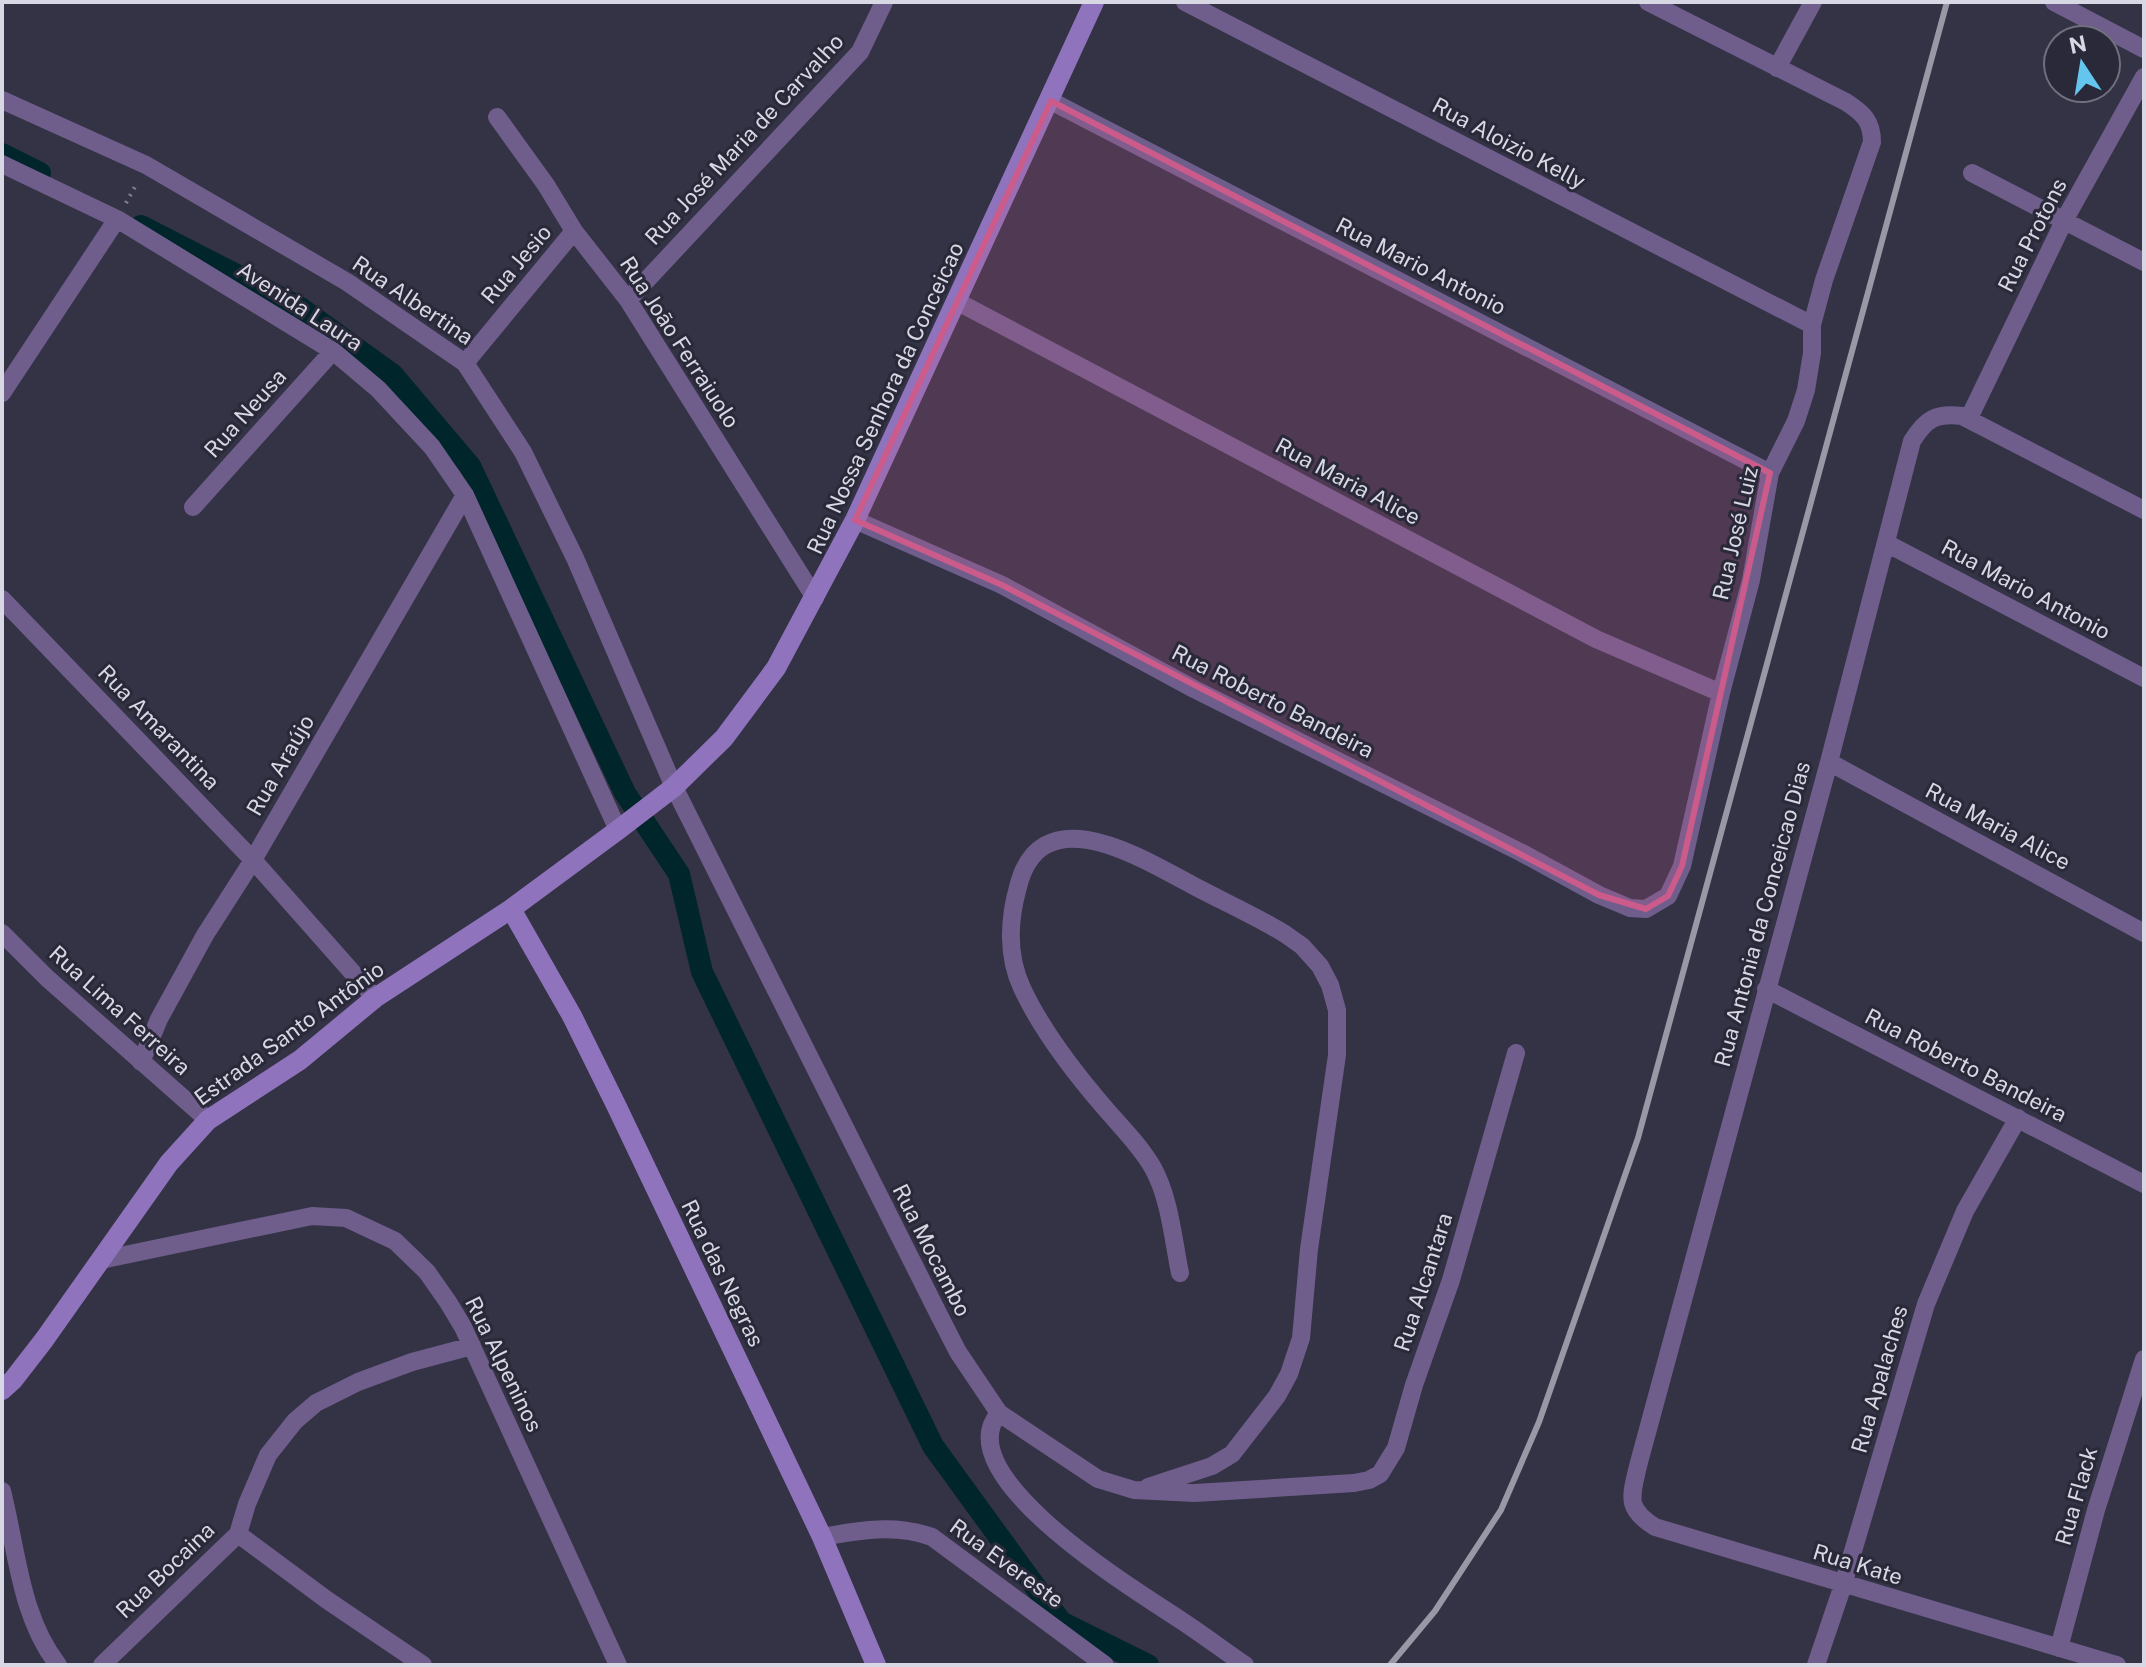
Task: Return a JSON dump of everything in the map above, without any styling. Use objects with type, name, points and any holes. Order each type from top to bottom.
[{"type":"main road","name":"Rua Nossa Senhora da Conceicao","points":[[667,791],[724,738],[776,668],[815,598],[958,302],[1094,2]]},
{"type":"main road","name":"Estrada Santo Antônio","points":[[2,1390],[36,1350],[169,1163],[208,1120],[300,1060],[375,998],[511,909],[667,791]]},
{"type":"main road","name":"Rua das Negras","points":[[511,909],[572,1016],[822,1537],[876,1665]]},
{"type":"street","name":"Rua José Maria de Carvalho","points":[[628,300],[860,52],[884,2]]},
{"type":"street","name":"Rua Aloizio Kelly","points":[[1185,2],[1812,325]]},
{"type":"street","points":[[1648,2],[1777,68],[1813,2]]},
{"type":"street","points":[[2054,2],[2144,49]]},
{"type":"street","name":"Rua José Luiz","points":[[1668,896],[1682,866],[1721,693],[1751,580],[1770,473],[1796,421],[1806,390],[1812,353],[1812,325],[1839,231],[1872,142],[1872,131],[1865,115],[1846,102],[1777,68]]},
{"type":"street","name":"Rua Protons","points":[[1969,418],[2065,219],[2144,77]]},
{"type":"street","name":"Rua Albertina","points":[[2,100],[146,165],[347,282],[465,363],[523,452],[575,558],[667,791]]},
{"type":"street","name":"Rua Mario Antonio","points":[[1051,101],[1770,473]]},
{"type":"street","name":"Rua João Ferraiuolo","points":[[497,117],[546,185],[574,231],[628,300],[815,598]]},
{"type":"street","name":"Avenida Laura","points":[[2,164],[117,219],[333,351],[378,389],[432,447],[465,495],[626,823]]},
{"type":"street","points":[[1972,173],[2144,262]]},
{"type":"street","points":[[2,393],[117,219]]},
{"type":"street","name":"Rua Jesio","points":[[465,363],[574,231]]},
{"type":"street","name":"Rua Maria Alice","points":[[958,302],[1596,639],[1721,693]]},
{"type":"street","name":"Rua Neusa","points":[[193,507],[333,351]]},
{"type":"street","name":"Rua Antonia da Conceicao Dias","points":[[1638,1466],[1829,762],[1912,441],[1923,424],[1936,416],[1969,418]]},
{"type":"street","points":[[1969,418],[2144,510]]},
{"type":"street","name":"Rua Araújo","points":[[141,1062],[159,1019],[205,935],[253,860],[465,495]]},
{"type":"street","name":"Rua Roberto Bandeira","points":[[855,520],[1002,585],[1194,689],[1522,853],[1599,895],[1630,908],[1646,909],[1668,896]]},
{"type":"street","name":"Rua Mario Antonio","points":[[1886,543],[2144,678]]},
{"type":"street","name":"Rua Amarantina","points":[[2,599],[253,860],[375,998]]},
{"type":"street","name":"Rua Maria Alice","points":[[1829,762],[2144,933]]},
{"type":"street","name":"Rua Mocambo","points":[[667,791],[824,1082],[876,1193],[958,1352],[999,1413],[1098,1479],[1134,1490],[1195,1493],[1332,1484]]},
{"type":"street","points":[[1134,1490],[1212,1466],[1232,1454],[1277,1396],[1289,1374],[1301,1338],[1309,1249],[1337,1055],[1337,1010],[1330,985],[1320,966],[1302,946],[1285,934],[1160,866],[1079,837],[1063,839],[1037,851],[1027,862],[1019,879],[1010,937],[1014,963],[1021,986],[1060,1052],[1137,1144],[1153,1168],[1167,1208],[1180,1273]]},
{"type":"street","name":"Rua Lima Ferreira","points":[[2,933],[47,978],[208,1120]]},
{"type":"street","name":"Rua Roberto Bandeira","points":[[1766,989],[2144,1184]]},
{"type":"street","name":"Rua Alcantara","points":[[1332,1484],[1369,1480],[1386,1468],[1396,1448],[1414,1385],[1451,1280],[1516,1053]]},
{"type":"street","name":"Rua Apalaches","points":[[1816,1665],[1843,1585],[1926,1304],[1965,1211],[2018,1118]]},
{"type":"street","name":"Rua Alpeninos","points":[[101,1260],[312,1216],[346,1218],[395,1241],[415,1259],[448,1302],[472,1346],[618,1665]]},
{"type":"street","name":"Rua Bocaina","points":[[102,1665],[238,1534],[268,1455],[287,1429],[316,1403],[371,1377],[472,1346]]},
{"type":"street","name":"Rua Flack","points":[[2059,1648],[2096,1510],[2144,1359]]},
{"type":"street","points":[[999,1413],[991,1422],[989,1433],[993,1454],[1012,1488],[1042,1520],[1096,1562],[1245,1665]]},
{"type":"street","name":"Rua Kate","points":[[1638,1466],[1632,1499],[1639,1517],[1655,1527],[2117,1665]]},
{"type":"street","points":[[2,1491],[23,1590],[45,1648],[58,1665]]},
{"type":"street","name":"Rua Evereste","points":[[822,1537],[854,1531],[904,1529],[932,1537],[1105,1665]]},
{"type":"street","points":[[238,1534],[315,1592],[423,1665]]},
{"type":"path","points":[[117,219],[139,178]]},
{"type":"highlighted area","points":[[1051,101],[1770,473],[1682,866],[1668,896],[1646,909],[1599,895],[1002,585],[855,520]]},
{"type":"waterway","points":[[2,154],[40,173]]},
{"type":"waterway","points":[[141,226],[299,307],[393,375],[470,466],[625,793],[679,874],[702,972],[933,1446],[1061,1622],[1148,1665]]},
{"type":"railway","points":[[1390,1665],[1435,1611],[1501,1510],[1539,1422],[1638,1138],[1947,2]]}]
